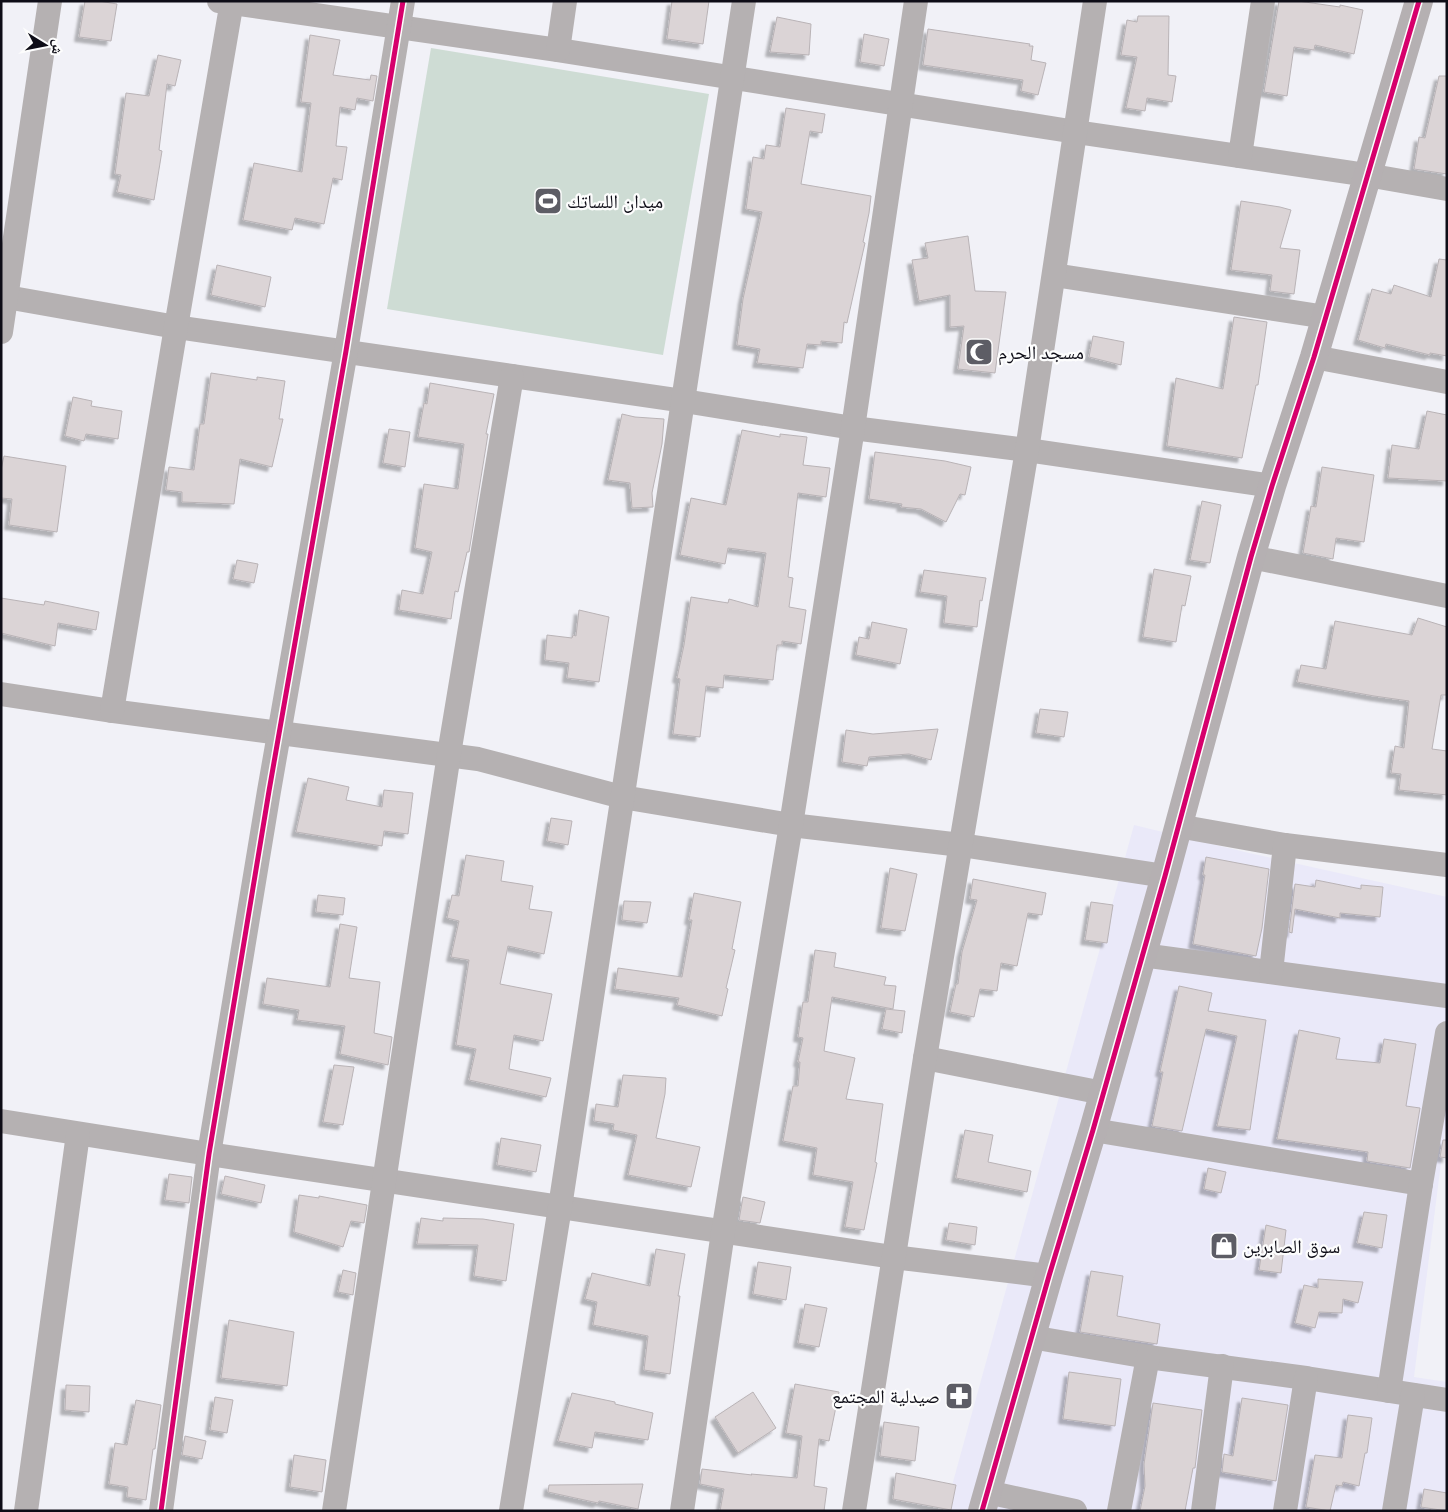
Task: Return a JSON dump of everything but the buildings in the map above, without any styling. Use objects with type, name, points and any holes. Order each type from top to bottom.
[{"type":"street","points":[[1,332],[4,296],[50,1]]},
{"type":"street","points":[[161,1511],[209,1154],[279,734],[346,351],[403,1]]},
{"type":"street","points":[[558,50],[566,1]]},
{"type":"street","points":[[511,1511],[560,1207],[744,1]]},
{"type":"street","points":[[682,1511],[723,1232],[791,825],[853,428],[916,1]]},
{"type":"street","points":[[854,1511],[925,1058],[1027,450],[1095,1]]},
{"type":"street","points":[[1240,156],[1264,1]]},
{"type":"street","points":[[1075,1511],[984,1501],[1093,1130],[1251,557],[1314,357],[1419,1]]},
{"type":"street","points":[[112,711],[228,2],[558,50],[1447,189]]},
{"type":"street","points":[[1054,275],[1326,317]]},
{"type":"street","points":[[4,296],[176,327],[684,401],[853,428],[1027,450],[1272,486]]},
{"type":"street","points":[[1314,357],[1447,382]]},
{"type":"street","points":[[334,1511],[449,754],[512,376]]},
{"type":"street","points":[[1251,557],[1447,596]]},
{"type":"street","points":[[1,694],[279,734],[449,754],[500,764],[622,797],[791,825],[961,845],[1164,876]]},
{"type":"street","points":[[1178,826],[1285,845],[1447,865]]},
{"type":"street","points":[[1271,972],[1285,845]]},
{"type":"street","points":[[1142,955],[1447,996]]},
{"type":"street","points":[[1390,1391],[1447,1033]]},
{"type":"street","points":[[925,1058],[1103,1093]]},
{"type":"street","points":[[1,1121],[723,1232],[894,1257],[1049,1276]]},
{"type":"street","points":[[1093,1130],[1422,1184]]},
{"type":"street","points":[[26,1511],[78,1134]]},
{"type":"street","points":[[1031,1337],[1148,1357],[1306,1378],[1447,1400]]},
{"type":"street","points":[[1119,1511],[1148,1357]]},
{"type":"street","points":[[1203,1511],[1222,1366]]},
{"type":"street","points":[[1285,1511],[1306,1378]]},
{"type":"street","points":[[1394,1511],[1413,1395]]},
{"type":"shaded area","name":"ميدان اللساتك","points":[[431,48],[709,94],[663,355],[387,309]]},
{"type":"shaded area","name":"سوق الصابرين","points":[[1134,825],[1249,853],[1447,897],[1447,1115],[1414,1377],[1447,1382],[1447,1511],[945,1511]]},
{"type":"cycle path","points":[[161,1511],[209,1154],[269,791],[346,351],[403,1]]},
{"type":"cycle path","points":[[982,1511],[1165,876],[1251,557],[1314,357],[1419,1]]},
{"type":"place","name":"ميدان اللساتك","points":[[548,201]]},
{"type":"place","name":"مسجد الحرم","points":[[979,352]]},
{"type":"place","name":"سوق الصابرين","points":[[1224,1246]]},
{"type":"place","name":"صيدلية المجتمع","points":[[959,1396]]}]
